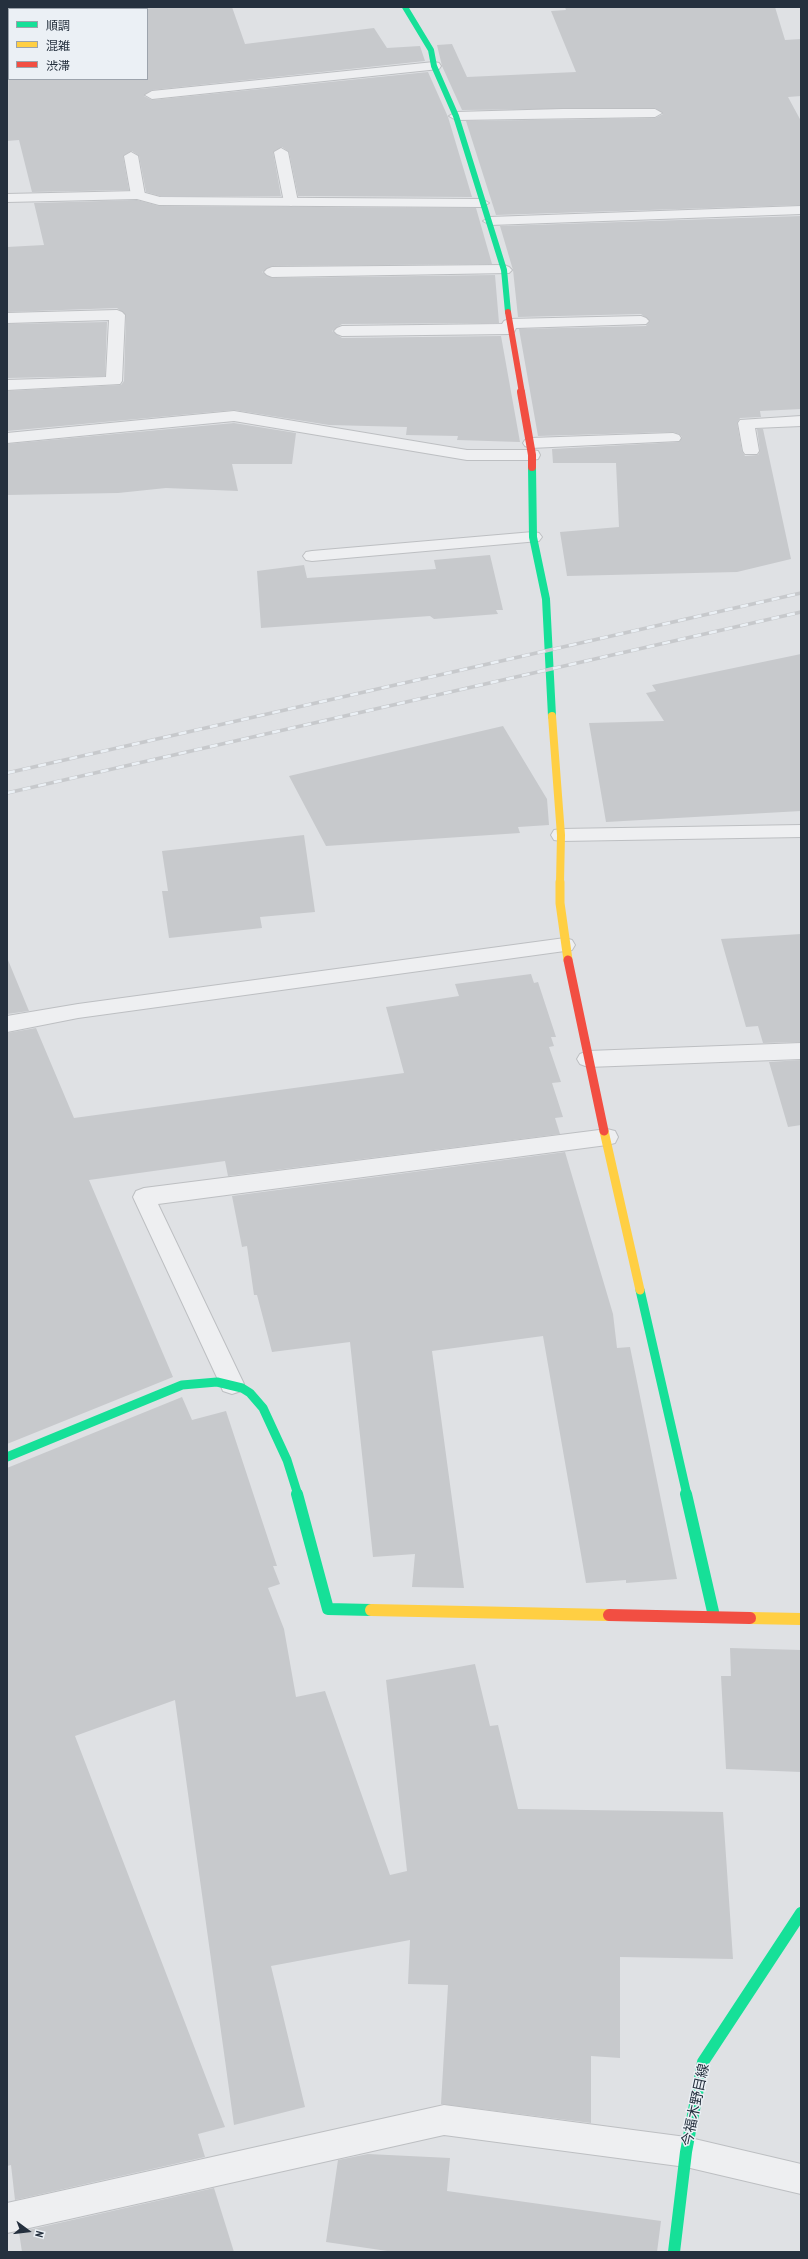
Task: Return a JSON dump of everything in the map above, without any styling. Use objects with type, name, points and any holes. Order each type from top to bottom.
[{"type":"street","points":[[405,7],[431,50],[434,66],[456,116],[482,203],[490,221],[504,270],[509,327],[532,449],[533,537],[546,599],[548,670],[561,835],[560,902],[565,945],[588,1059],[607,1137],[714,1616]]},
{"type":"street","points":[[152,95],[434,66]]},
{"type":"street","points":[[456,116],[563,113],[655,113]]},
{"type":"street","points":[[281,152],[292,202]]},
{"type":"street","points":[[131,156],[138,194]]},
{"type":"street","points":[[7,198],[138,194],[159,201],[482,203]]},
{"type":"street","points":[[490,221],[801,210]]},
{"type":"street","points":[[272,272],[504,270]]},
{"type":"street","points":[[7,318],[117,315],[114,381],[7,384]]},
{"type":"street","points":[[342,331],[509,327],[641,321]]},
{"type":"street","points":[[7,438],[234,416],[467,455],[673,438]]},
{"type":"street","points":[[751,451],[746,423],[801,421]]},
{"type":"street","points":[[312,556],[533,537]]},
{"type":"street","points":[[561,835],[801,831]]},
{"type":"street","points":[[7,1024],[78,1011],[565,945]]},
{"type":"street","points":[[588,1059],[801,1051]]},
{"type":"street","points":[[232,1384],[144,1197],[607,1137]]},
{"type":"street","points":[[7,1458],[182,1385],[212,1380],[232,1384],[250,1393],[273,1423],[310,1534],[328,1609],[801,1619]]},
{"type":"street","name":"今福木野目線","points":[[674,2252],[686,2152],[703,2062],[801,1913]]},
{"type":"street","points":[[7,2218],[444,2120],[686,2152],[801,2178]]},
{"type":"building","points":[[232,7],[245,44],[374,28],[387,48],[420,46],[425,61],[152,90],[144,96],[152,100],[428,72],[448,117],[472,197],[298,196],[289,152],[282,147],[273,152],[281,196],[160,196],[146,192],[139,156],[132,151],[123,156],[129,190],[32,192],[19,140],[7,141],[7,57],[8,80],[148,80],[148,8],[50,8]]},
{"type":"building","points":[[565,7],[775,7],[785,40],[801,39],[801,96],[788,97],[801,121],[801,205],[496,215],[466,121],[655,118],[663,114],[655,108],[462,110],[442,66],[437,45],[452,44],[467,77],[576,72],[551,11],[566,10]]},
{"type":"building","points":[[137,200],[159,206],[476,208],[492,264],[272,266],[262,272],[272,278],[495,275],[499,323],[342,324],[332,331],[342,338],[501,336],[520,442],[457,440],[458,436],[406,435],[407,427],[329,425],[234,410],[7,431],[7,391],[121,385],[124,381],[126,315],[117,308],[7,312],[7,247],[44,245],[34,203]]},
{"type":"building","points":[[801,216],[801,409],[760,411],[761,417],[740,418],[737,423],[742,451],[745,456],[758,455],[760,451],[757,429],[763,429],[791,559],[737,572],[567,576],[560,532],[619,527],[616,463],[553,463],[552,449],[679,442],[682,437],[673,432],[538,436],[519,329],[646,326],[650,321],[641,314],[518,317],[513,270],[500,226]]},
{"type":"building","points":[[107,322],[105,376],[7,378],[7,324]]},
{"type":"building","points":[[234,423],[296,433],[292,464],[232,464],[238,491],[166,488],[118,493],[7,495],[7,444]]},
{"type":"building","points":[[490,555],[503,610],[496,610],[498,614],[434,619],[430,616],[261,628],[257,571],[304,565],[307,578],[436,569],[434,560]]},
{"type":"building","points":[[801,654],[801,811],[606,822],[589,723],[664,721],[646,693],[656,691],[652,685]]},
{"type":"building","points":[[503,726],[547,799],[549,825],[518,827],[520,833],[326,846],[289,776]]},
{"type":"building","points":[[304,835],[315,912],[260,917],[262,928],[169,938],[162,891],[168,891],[162,851]]},
{"type":"building","points":[[801,934],[801,1042],[763,1043],[758,1026],[746,1027],[721,939]]},
{"type":"building","points":[[8,960],[29,1011],[7,1014]]},
{"type":"building","points":[[531,974],[534,983],[538,982],[556,1037],[551,1037],[554,1046],[549,1047],[561,1082],[552,1083],[563,1117],[555,1118],[560,1134],[228,1176],[225,1161],[89,1180],[173,1377],[7,1444],[7,1033],[36,1028],[74,1118],[404,1073],[386,1007],[459,996],[455,984]]},
{"type":"building","points":[[801,1060],[801,1125],[788,1127],[769,1062]]},
{"type":"building","points":[[565,1152],[613,1314],[617,1348],[630,1347],[677,1579],[626,1583],[626,1580],[586,1583],[543,1336],[432,1351],[464,1588],[412,1587],[415,1554],[373,1557],[350,1342],[272,1352],[257,1295],[254,1295],[247,1246],[242,1247],[232,1196]]},
{"type":"building","points":[[182,1397],[192,1420],[226,1411],[277,1566],[273,1566],[280,1584],[268,1588],[284,1629],[296,1697],[325,1691],[390,1875],[407,1871],[386,1680],[475,1664],[490,1726],[498,1725],[518,1809],[723,1812],[733,1959],[620,1957],[620,2058],[591,2056],[591,2123],[441,2104],[448,1985],[408,1984],[410,1940],[271,1966],[305,2107],[234,2125],[175,1700],[75,1736],[225,2127],[198,2134],[205,2157],[15,2200],[11,2165],[7,2166],[7,1468]]},
{"type":"building","points":[[730,1648],[801,1650],[801,1772],[726,1769],[721,1676],[731,1676]]},
{"type":"building","points":[[368,2154],[450,2158],[447,2191],[661,2221],[657,2252],[394,2252],[326,2242],[338,2160]]},
{"type":"building","points":[[214,2188],[234,2252],[22,2252],[19,2232]]},
{"type":"railway","points":[[7,773],[801,593]]},
{"type":"railway","points":[[7,793],[801,612]]},
{"type":"traffic: fast","points":[[405,7],[431,50],[434,66],[456,116],[504,270],[508,312]]},
{"type":"traffic: fast","points":[[532,467],[533,537],[546,599],[552,716]]},
{"type":"traffic: fast","points":[[640,1290],[714,1616]]},
{"type":"traffic: fast","points":[[7,1457],[182,1385],[217,1382],[242,1388],[250,1393],[263,1408],[287,1460],[307,1527],[328,1609],[371,1610]]},
{"type":"traffic: fast","points":[[674,2252],[686,2152],[703,2062],[801,1913]]},
{"type":"traffic: slow","points":[[552,716],[561,835],[560,903],[568,960]]},
{"type":"traffic: slow","points":[[604,1131],[640,1290]]},
{"type":"traffic: slow","points":[[371,1610],[609,1615]]},
{"type":"traffic: slow","points":[[750,1618],[801,1619]]},
{"type":"traffic: jam","points":[[508,312],[532,455],[532,467]]},
{"type":"traffic: jam","points":[[568,960],[604,1131]]},
{"type":"traffic: jam","points":[[609,1615],[750,1618]]}]
